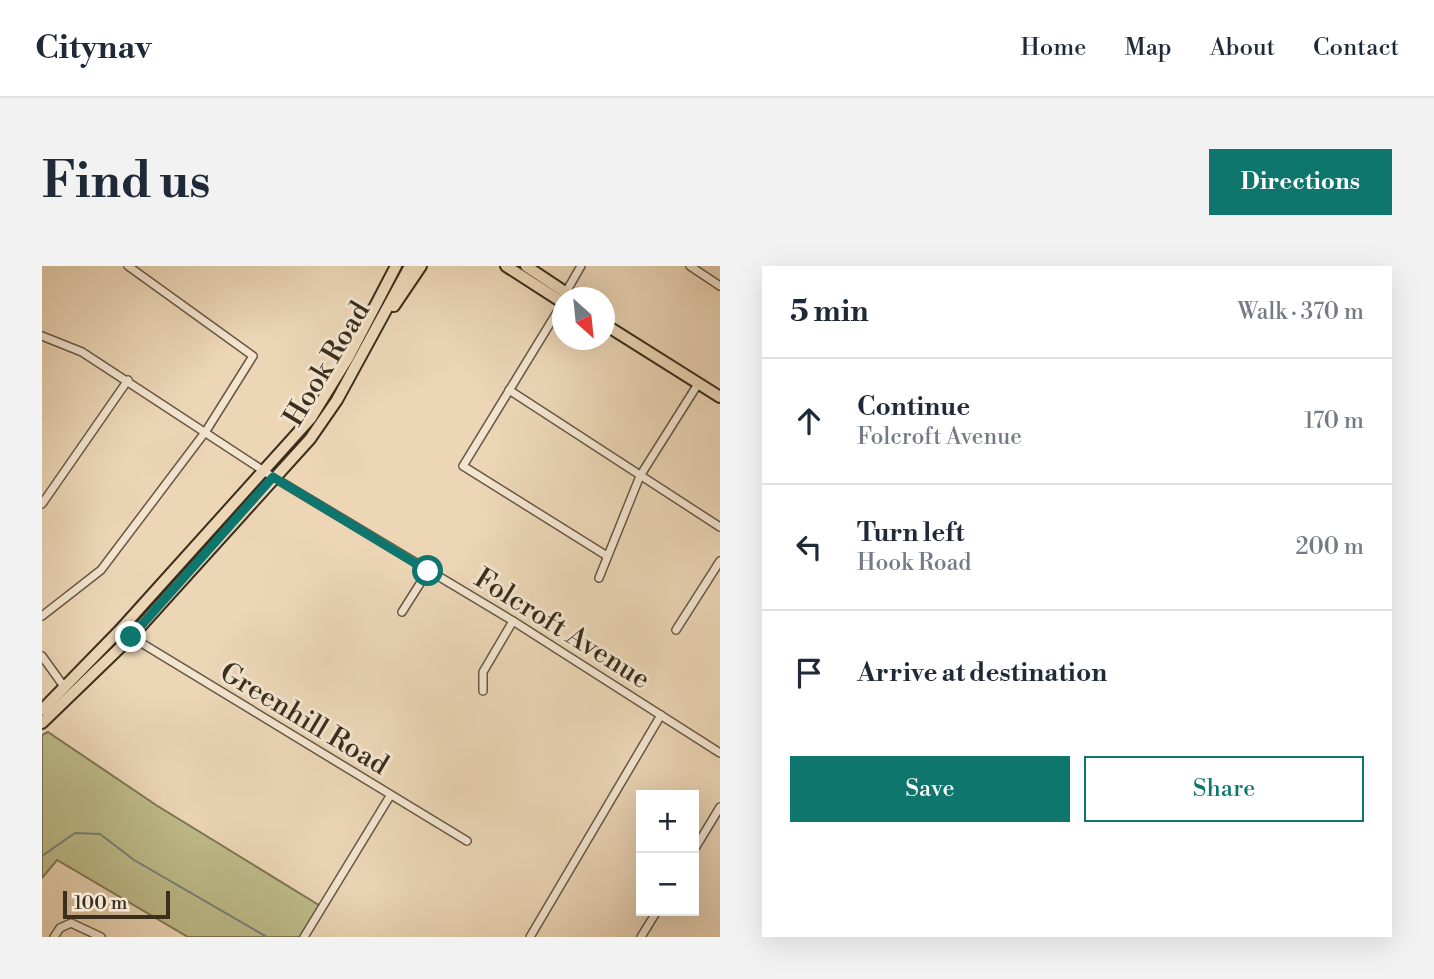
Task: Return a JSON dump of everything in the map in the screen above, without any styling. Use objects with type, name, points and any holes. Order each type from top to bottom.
[{"type":"main road","name":"Hook Road","points":[[42,710],[120,630],[318,408],[348,358],[396,266]]},
{"type":"main road","name":"Hook Road","points":[[42,723],[131,637],[310,439],[328,415],[411,266]]},
{"type":"main road","points":[[381,321],[402,296],[421,266]]},
{"type":"main road","points":[[506,266],[552,291]]},
{"type":"main road","points":[[526,266],[552,287]]},
{"type":"main road","points":[[615,331],[720,397]]},
{"type":"street","points":[[42,616],[101,570],[206,431],[253,356],[128,266]]},
{"type":"street","points":[[571,287],[581,266]]},
{"type":"street","points":[[690,266],[720,286]]},
{"type":"street","points":[[552,321],[463,466],[607,556]]},
{"type":"street","name":"Folcroft Avenue","points":[[42,336],[82,352],[128,380],[273,477],[513,621],[720,753]]},
{"type":"street","points":[[42,504],[128,380]]},
{"type":"street","points":[[599,578],[640,476],[698,384]]},
{"type":"street","points":[[509,390],[720,527]]},
{"type":"street","points":[[677,629],[720,561]]},
{"type":"street","points":[[402,612],[428,571]]},
{"type":"street","points":[[483,691],[484,672],[513,621]]},
{"type":"street","name":"Greenhill Road","points":[[120,630],[467,841]]},
{"type":"street","points":[[42,656],[65,688]]},
{"type":"street","points":[[530,937],[661,715]]},
{"type":"street","points":[[304,937],[390,796]]},
{"type":"street","points":[[699,842],[720,807]]},
{"type":"street","points":[[641,937],[654,916]]},
{"type":"street","points":[[54,937],[60,928],[71,923],[101,937]]},
{"type":"shaded area","points":[[48,732],[156,805],[322,907],[303,937],[188,937],[57,860],[42,878],[42,735]]},
{"type":"waterway","points":[[42,856],[75,833],[100,834],[134,860],[267,937]]},
{"type":"route","points":[[131,637],[273,477],[428,571]]}]
